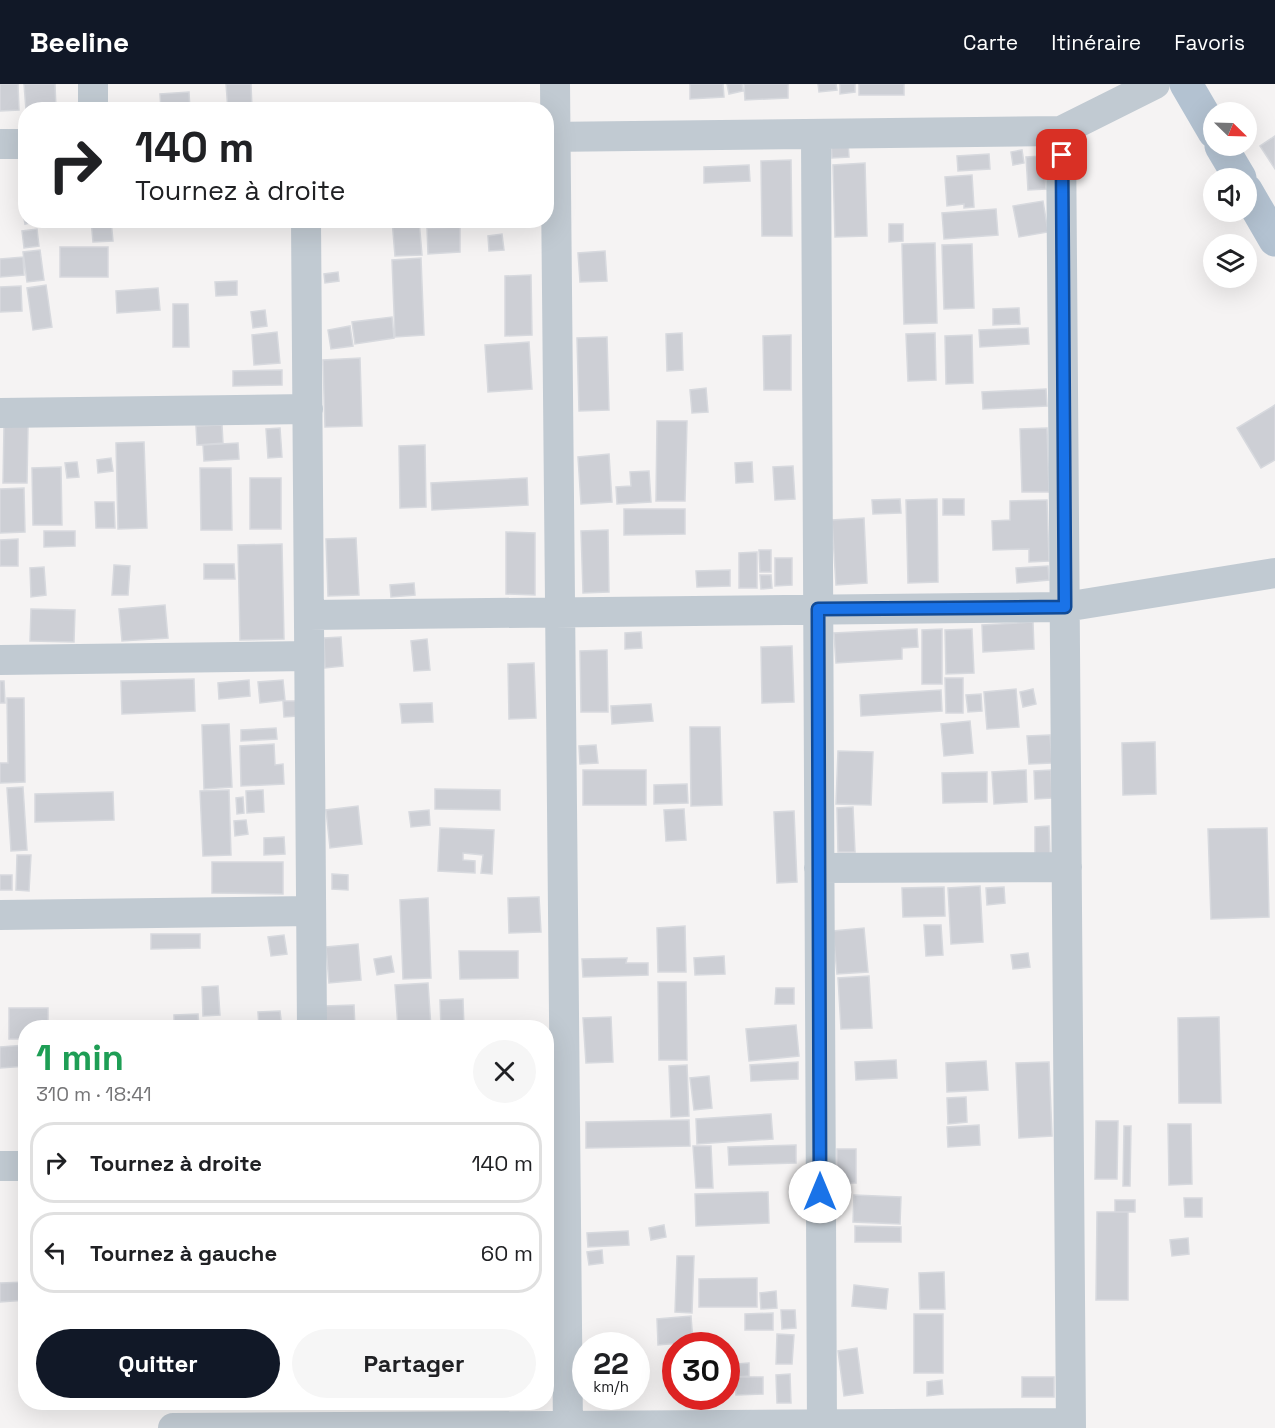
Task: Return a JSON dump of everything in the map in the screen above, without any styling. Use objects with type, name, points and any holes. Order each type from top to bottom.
[{"type":"main road","points":[[1186,84],[1203,113]]},
{"type":"main road","points":[[1257,209],[1275,240]]},
{"type":"street","points":[[93,84],[93,102]]},
{"type":"street","points":[[554,102],[555,84]]},
{"type":"street","points":[[554,137],[1061,131],[1155,84]]},
{"type":"street","points":[[173,1428],[1071,1426],[1061,131]]},
{"type":"street","points":[[816,134],[822,1426]]},
{"type":"street","points":[[0,144],[18,144]]},
{"type":"street","points":[[306,228],[312,1020]]},
{"type":"street","points":[[553,228],[560,613],[568,1427]]},
{"type":"street","points":[[0,413],[308,409]]},
{"type":"street","points":[[309,615],[1065,607],[1275,573]]},
{"type":"street","points":[[0,660],[309,656]]},
{"type":"street","points":[[819,868],[1067,867]]},
{"type":"street","points":[[0,915],[311,912]]},
{"type":"street","points":[[0,1166],[18,1166]]},
{"type":"street","points":[[315,1410],[315,1428]]},
{"type":"building","points":[[0,84],[18,84],[18,110],[0,111]]},
{"type":"building","points":[[24,84],[55,84],[56,102],[25,102]]},
{"type":"building","points":[[226,84],[251,84],[252,102],[227,102]]},
{"type":"building","points":[[690,84],[723,84],[724,97],[690,99]]},
{"type":"building","points":[[727,84],[742,84],[743,91],[729,94]]},
{"type":"building","points":[[744,84],[788,84],[788,98],[745,100]]},
{"type":"building","points":[[818,84],[836,84],[837,90],[819,92]]},
{"type":"building","points":[[840,84],[855,84],[855,92],[840,94]]},
{"type":"building","points":[[859,84],[904,84],[904,95],[859,95]]},
{"type":"building","points":[[189,92],[190,102],[160,102],[160,94]]},
{"type":"building","points":[[1275,136],[1275,169],[1260,146]]},
{"type":"building","points":[[848,141],[849,157],[832,158],[831,142]]},
{"type":"building","points":[[1022,150],[1024,163],[1013,165],[1011,152]]},
{"type":"building","points":[[989,154],[990,169],[958,171],[957,156]]},
{"type":"building","points":[[1043,156],[1046,189],[1028,190],[1026,157]]},
{"type":"building","points":[[791,160],[792,236],[762,236],[761,161]]},
{"type":"building","points":[[865,163],[867,236],[835,237],[833,165]]},
{"type":"building","points":[[749,165],[750,181],[704,183],[704,167]]},
{"type":"building","points":[[972,175],[974,207],[964,208],[964,204],[947,206],[945,177]]},
{"type":"building","points":[[1043,201],[1048,232],[1019,237],[1013,206]]},
{"type":"building","points":[[996,209],[998,235],[944,239],[942,213]]},
{"type":"building","points":[[889,224],[903,224],[903,241],[889,242]]},
{"type":"building","points":[[92,228],[112,228],[113,241],[93,242]]},
{"type":"building","points":[[393,228],[420,228],[422,255],[395,256]]},
{"type":"building","points":[[427,228],[460,228],[460,252],[428,254]]},
{"type":"building","points":[[37,229],[39,246],[24,248],[22,231]]},
{"type":"building","points":[[502,234],[504,250],[489,251],[488,236]]},
{"type":"building","points":[[935,243],[937,323],[904,324],[902,244]]},
{"type":"building","points":[[972,244],[974,308],[944,309],[942,245]]},
{"type":"building","points":[[60,247],[108,247],[108,277],[60,277]]},
{"type":"building","points":[[40,250],[44,280],[27,282],[23,252]]},
{"type":"building","points":[[605,251],[607,281],[580,282],[578,253]]},
{"type":"building","points":[[23,257],[24,275],[0,277],[0,259]]},
{"type":"building","points":[[421,258],[424,335],[395,337],[392,260]]},
{"type":"building","points":[[338,272],[339,281],[325,283],[324,274]]},
{"type":"building","points":[[531,275],[532,335],[505,336],[505,276]]},
{"type":"building","points":[[237,281],[237,295],[216,296],[215,282]]},
{"type":"building","points":[[46,285],[52,327],[33,330],[27,288]]},
{"type":"building","points":[[21,286],[22,311],[0,312],[0,287]]},
{"type":"building","points":[[158,288],[160,310],[117,313],[116,291]]},
{"type":"building","points":[[173,304],[188,304],[189,347],[173,347]]},
{"type":"building","points":[[1019,308],[1020,324],[993,325],[993,309]]},
{"type":"building","points":[[265,310],[267,326],[253,328],[251,312]]},
{"type":"building","points":[[392,317],[394,338],[355,344],[352,322]]},
{"type":"building","points":[[350,326],[353,346],[331,349],[328,330]]},
{"type":"building","points":[[1028,328],[1029,344],[980,347],[979,330]]},
{"type":"building","points":[[277,332],[280,363],[254,365],[252,335]]},
{"type":"building","points":[[682,333],[683,370],[667,371],[666,334]]},
{"type":"building","points":[[935,333],[936,380],[908,381],[906,334]]},
{"type":"building","points":[[791,335],[791,390],[764,390],[763,336]]},
{"type":"building","points":[[972,335],[973,383],[946,384],[945,336]]},
{"type":"building","points":[[607,337],[609,410],[579,411],[577,338]]},
{"type":"building","points":[[529,342],[532,389],[488,392],[485,345]]},
{"type":"building","points":[[360,358],[362,426],[325,427],[323,360]]},
{"type":"building","points":[[282,370],[282,385],[233,386],[233,371]]},
{"type":"building","points":[[706,388],[708,412],[692,413],[690,390]]},
{"type":"building","points":[[1046,389],[1047,406],[983,409],[982,392]]},
{"type":"building","points":[[1275,405],[1275,460],[1261,468],[1237,428]]},
{"type":"building","points":[[657,421],[687,421],[685,501],[656,501]]},
{"type":"building","points":[[222,425],[223,443],[197,445],[196,426]]},
{"type":"building","points":[[4,426],[28,426],[27,483],[3,483]]},
{"type":"building","points":[[280,428],[282,457],[268,458],[266,429]]},
{"type":"building","points":[[1047,428],[1049,492],[1022,492],[1020,429]]},
{"type":"building","points":[[144,442],[147,528],[118,529],[116,443]]},
{"type":"building","points":[[238,443],[239,459],[204,461],[203,445]]},
{"type":"building","points":[[425,445],[426,507],[400,508],[399,446]]},
{"type":"building","points":[[609,454],[612,502],[581,504],[578,457]]},
{"type":"building","points":[[111,458],[113,471],[98,473],[97,460]]},
{"type":"building","points":[[77,462],[79,477],[67,478],[65,463]]},
{"type":"building","points":[[752,462],[753,482],[736,483],[735,463]]},
{"type":"building","points":[[793,466],[795,499],[775,500],[773,467]]},
{"type":"building","points":[[61,467],[62,525],[33,525],[32,468]]},
{"type":"building","points":[[200,468],[231,468],[232,530],[201,530]]},
{"type":"building","points":[[649,471],[651,502],[617,504],[616,487],[631,486],[630,472]]},
{"type":"building","points":[[250,478],[281,478],[281,529],[250,529]]},
{"type":"building","points":[[527,478],[528,505],[432,510],[431,483]]},
{"type":"building","points":[[24,488],[25,532],[0,533],[0,489]]},
{"type":"building","points":[[900,499],[901,513],[873,514],[872,500]]},
{"type":"building","points":[[937,499],[938,582],[908,583],[906,500]]},
{"type":"building","points":[[943,499],[964,499],[964,515],[943,515]]},
{"type":"building","points":[[1047,500],[1049,561],[1029,562],[1029,549],[993,550],[992,521],[1010,520],[1010,501]]},
{"type":"building","points":[[95,502],[114,502],[115,528],[96,528]]},
{"type":"building","points":[[624,509],[685,509],[685,534],[624,535]]},
{"type":"building","points":[[864,518],[867,583],[836,585],[832,520]]},
{"type":"building","points":[[608,530],[609,592],[583,593],[581,531]]},
{"type":"building","points":[[44,531],[75,531],[75,546],[44,547]]},
{"type":"building","points":[[506,532],[535,533],[535,595],[506,594]]},
{"type":"building","points":[[356,538],[359,595],[328,596],[326,539]]},
{"type":"building","points":[[18,539],[18,566],[0,566],[0,540]]},
{"type":"building","points":[[282,544],[284,639],[240,640],[238,545]]},
{"type":"building","points":[[759,550],[771,550],[771,572],[760,572]]},
{"type":"building","points":[[757,552],[757,588],[739,588],[739,553]]},
{"type":"building","points":[[775,558],[792,558],[792,585],[775,586]]},
{"type":"building","points":[[204,564],[234,564],[235,579],[204,579]]},
{"type":"building","points":[[114,565],[130,566],[128,595],[112,595]]},
{"type":"building","points":[[1048,566],[1049,580],[1017,583],[1016,568]]},
{"type":"building","points":[[44,567],[46,595],[31,597],[30,568]]},
{"type":"building","points":[[730,570],[730,586],[697,587],[696,571]]},
{"type":"building","points":[[760,575],[771,575],[772,588],[761,589]]},
{"type":"building","points":[[414,583],[415,595],[391,597],[390,585]]},
{"type":"building","points":[[165,605],[168,638],[122,641],[119,609]]},
{"type":"building","points":[[31,609],[75,610],[74,642],[30,641]]},
{"type":"building","points":[[1033,622],[1034,649],[983,652],[982,625]]},
{"type":"building","points":[[917,629],[918,647],[902,648],[902,659],[836,663],[834,633]]},
{"type":"building","points":[[942,629],[942,684],[922,684],[922,630]]},
{"type":"building","points":[[972,629],[974,673],[946,674],[945,630]]},
{"type":"building","points":[[641,632],[642,648],[625,649],[625,633]]},
{"type":"building","points":[[341,637],[343,666],[325,668],[324,638]]},
{"type":"building","points":[[427,639],[430,670],[414,671],[411,641]]},
{"type":"building","points":[[792,646],[794,702],[762,703],[761,647]]},
{"type":"building","points":[[607,650],[608,712],[581,712],[580,651]]},
{"type":"building","points":[[534,663],[536,718],[509,719],[508,664]]},
{"type":"building","points":[[945,678],[963,678],[963,713],[946,713]]},
{"type":"building","points":[[194,679],[195,711],[122,714],[121,681]]},
{"type":"building","points":[[249,680],[250,696],[219,699],[218,683]]},
{"type":"building","points":[[283,680],[285,700],[260,703],[258,682]]},
{"type":"building","points":[[0,681],[4,681],[5,703],[0,703]]},
{"type":"building","points":[[1016,689],[1019,727],[987,729],[984,692]]},
{"type":"building","points":[[1033,689],[1036,704],[1023,707],[1020,692]]},
{"type":"building","points":[[941,690],[942,711],[861,716],[860,695]]},
{"type":"building","points":[[981,694],[982,711],[968,712],[966,695]]},
{"type":"building","points":[[7,698],[24,698],[25,782],[0,783],[0,763],[8,763]]},
{"type":"building","points":[[283,701],[297,701],[298,716],[284,717]]},
{"type":"building","points":[[432,703],[433,722],[402,723],[400,704]]},
{"type":"building","points":[[651,704],[653,721],[612,724],[611,706]]},
{"type":"building","points":[[970,721],[973,753],[944,756],[941,724]]},
{"type":"building","points":[[229,724],[232,787],[204,789],[202,725]]},
{"type":"building","points":[[690,727],[720,727],[722,805],[691,806]]},
{"type":"building","points":[[276,728],[277,739],[241,741],[241,730]]},
{"type":"building","points":[[1050,735],[1052,763],[1029,764],[1027,736]]},
{"type":"building","points":[[1155,742],[1156,794],[1123,795],[1122,743]]},
{"type":"building","points":[[274,744],[275,765],[283,764],[284,784],[241,786],[240,746]]},
{"type":"building","points":[[596,745],[598,763],[580,764],[579,746]]},
{"type":"building","points":[[838,751],[873,752],[871,805],[836,804]]},
{"type":"building","points":[[583,770],[646,770],[646,805],[583,805]]},
{"type":"building","points":[[1026,770],[1027,802],[994,804],[992,772]]},
{"type":"building","points":[[1051,770],[1052,798],[1035,799],[1034,771]]},
{"type":"building","points":[[987,772],[987,802],[943,803],[942,773]]},
{"type":"building","points":[[687,784],[688,803],[654,804],[654,785]]},
{"type":"building","points":[[23,787],[27,850],[11,851],[7,788]]},
{"type":"building","points":[[435,789],[500,790],[500,810],[435,809]]},
{"type":"building","points":[[229,790],[231,855],[203,856],[200,791]]},
{"type":"building","points":[[263,790],[264,812],[247,813],[246,791]]},
{"type":"building","points":[[113,792],[114,820],[35,822],[35,794]]},
{"type":"building","points":[[243,797],[244,813],[237,814],[236,798]]},
{"type":"building","points":[[358,806],[362,844],[330,848],[326,810]]},
{"type":"building","points":[[853,807],[855,852],[838,852],[837,808]]},
{"type":"building","points":[[684,809],[686,840],[666,841],[664,810]]},
{"type":"building","points":[[429,810],[430,825],[411,827],[409,812]]},
{"type":"building","points":[[794,811],[797,882],[777,883],[774,812]]},
{"type":"building","points":[[246,820],[248,834],[235,836],[234,821]]},
{"type":"building","points":[[1049,826],[1050,855],[1035,855],[1035,827]]},
{"type":"building","points":[[440,828],[494,830],[492,874],[481,873],[483,855],[463,853],[463,860],[475,861],[475,873],[438,871]]},
{"type":"building","points":[[1267,828],[1269,917],[1211,919],[1208,829]]},
{"type":"building","points":[[284,837],[285,854],[264,855],[264,838]]},
{"type":"building","points":[[17,855],[31,855],[29,891],[16,890]]},
{"type":"building","points":[[212,862],[283,862],[283,894],[212,893]]},
{"type":"building","points":[[332,874],[348,875],[348,890],[332,889]]},
{"type":"building","points":[[0,875],[12,875],[12,890],[0,890]]},
{"type":"building","points":[[980,886],[983,942],[951,944],[948,888]]},
{"type":"building","points":[[944,887],[945,916],[903,917],[902,888]]},
{"type":"building","points":[[1004,887],[1005,903],[987,905],[986,888]]},
{"type":"building","points":[[539,897],[541,932],[509,933],[508,898]]},
{"type":"building","points":[[428,898],[431,978],[403,979],[400,900]]},
{"type":"building","points":[[924,925],[941,925],[943,955],[926,956]]},
{"type":"building","points":[[685,926],[686,972],[658,972],[657,928]]},
{"type":"building","points":[[864,928],[868,972],[837,974],[833,931]]},
{"type":"building","points":[[151,934],[200,934],[200,948],[151,949]]},
{"type":"building","points":[[284,935],[287,954],[271,956],[268,937]]},
{"type":"building","points":[[358,944],[361,980],[329,983],[326,947]]},
{"type":"building","points":[[459,951],[518,951],[518,978],[460,979]]},
{"type":"building","points":[[1028,953],[1030,967],[1013,969],[1011,955]]},
{"type":"building","points":[[391,956],[394,972],[377,975],[374,959]]},
{"type":"building","points":[[724,956],[725,974],[695,975],[694,958]]},
{"type":"building","points":[[627,958],[626,963],[648,963],[648,975],[583,977],[582,959]]},
{"type":"building","points":[[869,976],[872,1028],[841,1029],[838,978]]},
{"type":"building","points":[[658,982],[686,982],[687,1060],[659,1060]]},
{"type":"building","points":[[428,983],[430,1020],[397,1020],[395,985]]},
{"type":"building","points":[[218,986],[220,1015],[203,1016],[202,987]]},
{"type":"building","points":[[776,988],[794,988],[794,1004],[775,1004]]},
{"type":"building","points":[[463,999],[464,1020],[441,1020],[440,1000]]},
{"type":"building","points":[[354,1005],[355,1020],[325,1020],[324,1006]]},
{"type":"building","points":[[9,1008],[48,1008],[48,1020],[18,1020],[18,1039],[9,1039]]},
{"type":"building","points":[[280,1011],[281,1020],[258,1020],[258,1012]]},
{"type":"building","points":[[198,1014],[198,1020],[174,1020],[174,1015]]},
{"type":"building","points":[[611,1017],[613,1062],[586,1063],[583,1018]]},
{"type":"building","points":[[1219,1017],[1221,1103],[1179,1103],[1178,1018]]},
{"type":"building","points":[[796,1025],[799,1056],[749,1061],[746,1029]]},
{"type":"building","points":[[18,1046],[18,1067],[0,1068],[0,1047]]},
{"type":"building","points":[[896,1060],[897,1078],[856,1080],[855,1062]]},
{"type":"building","points":[[986,1061],[988,1090],[947,1092],[946,1063]]},
{"type":"building","points":[[798,1062],[798,1079],[751,1081],[750,1065]]},
{"type":"building","points":[[1049,1062],[1052,1136],[1019,1138],[1016,1063]]},
{"type":"building","points":[[687,1065],[689,1116],[671,1117],[669,1066]]},
{"type":"building","points":[[709,1076],[712,1108],[694,1110],[690,1078]]},
{"type":"building","points":[[966,1097],[967,1122],[948,1124],[947,1098]]},
{"type":"building","points":[[771,1114],[773,1139],[697,1144],[696,1119]]},
{"type":"building","points":[[689,1120],[690,1146],[586,1148],[586,1122]]},
{"type":"building","points":[[1096,1121],[1118,1121],[1117,1179],[1095,1179]]},
{"type":"building","points":[[1168,1124],[1191,1124],[1192,1184],[1169,1185]]},
{"type":"building","points":[[979,1125],[980,1145],[948,1147],[947,1127]]},
{"type":"building","points":[[1124,1126],[1131,1126],[1130,1186],[1123,1186]]},
{"type":"building","points":[[796,1145],[796,1163],[729,1165],[728,1147]]},
{"type":"building","points":[[693,1146],[711,1146],[713,1188],[696,1188]]},
{"type":"building","points":[[837,1149],[856,1149],[856,1183],[837,1183]]},
{"type":"building","points":[[768,1192],[769,1223],[696,1226],[695,1194]]},
{"type":"building","points":[[854,1195],[901,1197],[900,1224],[853,1222]]},
{"type":"building","points":[[1184,1198],[1202,1198],[1202,1217],[1185,1217]]},
{"type":"building","points":[[1115,1200],[1135,1200],[1135,1212],[1115,1212]]},
{"type":"building","points":[[1097,1212],[1128,1212],[1128,1300],[1096,1300]]},
{"type":"building","points":[[664,1225],[666,1237],[651,1240],[649,1228]]},
{"type":"building","points":[[855,1226],[901,1227],[901,1242],[855,1242]]},
{"type":"building","points":[[628,1231],[629,1245],[588,1247],[587,1233]]},
{"type":"building","points":[[1188,1238],[1189,1254],[1172,1256],[1170,1240]]},
{"type":"building","points":[[602,1250],[603,1263],[589,1265],[587,1252]]},
{"type":"building","points":[[677,1256],[694,1256],[692,1313],[675,1312]]},
{"type":"building","points":[[944,1272],[945,1309],[920,1309],[919,1273]]},
{"type":"building","points":[[757,1278],[757,1307],[699,1307],[699,1279]]},
{"type":"building","points":[[18,1282],[18,1301],[0,1302],[0,1283]]},
{"type":"building","points":[[854,1285],[888,1289],[886,1309],[852,1306]]},
{"type":"building","points":[[776,1291],[777,1308],[761,1309],[760,1293]]},
{"type":"building","points":[[781,1310],[795,1310],[796,1328],[782,1329]]},
{"type":"building","points":[[773,1313],[773,1330],[745,1330],[745,1314]]},
{"type":"building","points":[[914,1314],[943,1314],[943,1373],[914,1373]]},
{"type":"building","points":[[691,1316],[692,1332],[662,1332],[662,1345],[658,1345],[657,1319]]},
{"type":"building","points":[[777,1334],[794,1335],[792,1364],[776,1364]]},
{"type":"building","points":[[857,1348],[863,1393],[844,1396],[838,1351]]},
{"type":"building","points":[[749,1363],[749,1376],[740,1377],[740,1364]]},
{"type":"building","points":[[790,1374],[791,1403],[777,1403],[776,1375]]},
{"type":"building","points":[[740,1377],[763,1377],[763,1394],[740,1395]]},
{"type":"building","points":[[1022,1377],[1054,1377],[1054,1397],[1022,1397]]},
{"type":"building","points":[[942,1380],[943,1394],[927,1396],[927,1382]]},
{"type":"route","points":[[820,1192],[818,609],[1065,607],[1062,155]]}]
